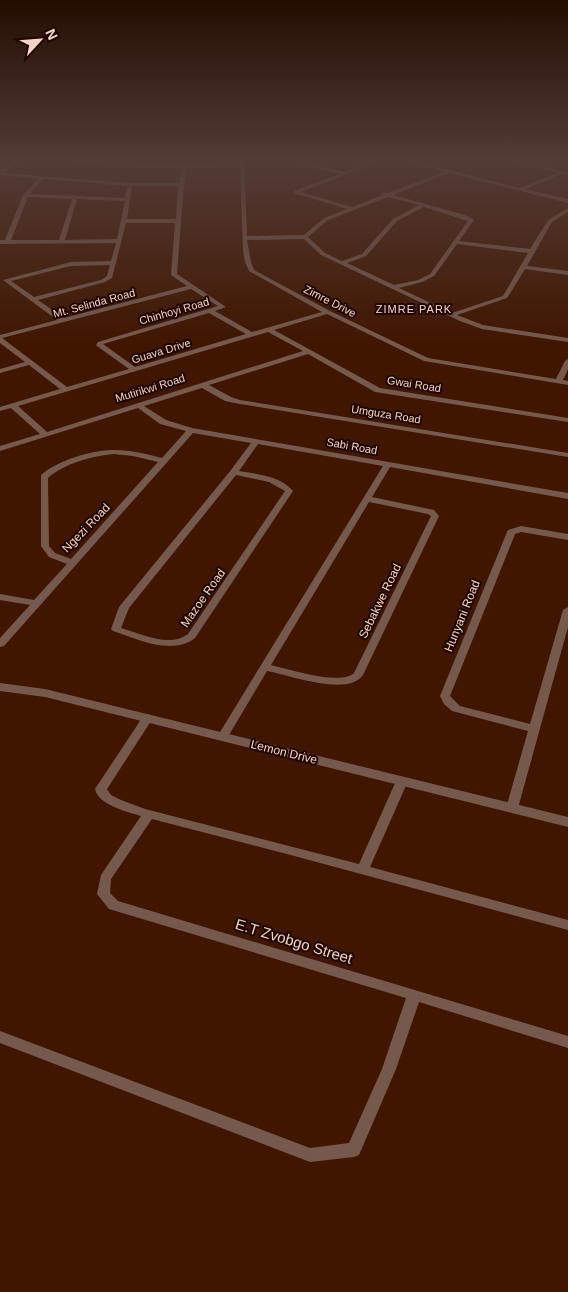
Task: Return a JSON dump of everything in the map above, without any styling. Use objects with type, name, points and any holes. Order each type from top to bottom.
[{"type":"street","points":[[7,242],[16,220]]},
{"type":"street","points":[[61,242],[68,220]]},
{"type":"street","name":"Zimre Drive","points":[[244,220],[247,265],[252,270],[328,312],[426,360],[568,382]]},
{"type":"street","points":[[245,238],[304,237],[324,220]]},
{"type":"street","points":[[341,263],[364,255],[395,220]]},
{"type":"street","points":[[394,287],[420,281],[432,275],[471,220]]},
{"type":"street","points":[[451,315],[505,297],[530,251],[550,220]]},
{"type":"street","points":[[33,300],[103,281],[110,277],[124,221],[179,221]]},
{"type":"street","name":"Chinhoyi Road","points":[[135,370],[99,345],[100,343],[212,312],[223,306],[174,275],[179,221]]},
{"type":"street","points":[[304,237],[323,254],[451,315],[482,327],[568,340]]},
{"type":"street","points":[[0,242],[118,241]]},
{"type":"street","points":[[457,242],[530,251]]},
{"type":"street","points":[[63,321],[6,280],[70,264],[114,263]]},
{"type":"street","points":[[523,267],[568,272]]},
{"type":"street","name":"Mt. Selinda Road","points":[[0,339],[192,287]]},
{"type":"street","points":[[212,312],[252,335]]},
{"type":"street","name":"Guava Drive","points":[[0,409],[328,312]]},
{"type":"street","name":"Gwai Road","points":[[269,330],[378,390],[568,420]]},
{"type":"street","points":[[0,339],[66,390]]},
{"type":"street","name":"Mutirikwi Road","points":[[0,448],[308,352]]},
{"type":"street","points":[[559,381],[568,361]]},
{"type":"street","points":[[0,371],[29,363]]},
{"type":"street","name":"Umguza Road","points":[[203,385],[228,399],[240,402],[568,455]]},
{"type":"street","name":"Sabi Road","points":[[138,405],[162,422],[191,430],[568,496]]},
{"type":"street","points":[[13,406],[45,434]]},
{"type":"street","name":"Ngezi Road","points":[[0,644],[71,562],[191,430]]},
{"type":"street","name":"Mazoe Road","points":[[234,472],[278,482],[285,485],[289,491],[192,636],[184,643],[174,644],[116,629],[124,607],[234,472],[256,441]]},
{"type":"street","points":[[71,562],[52,554],[45,546],[44,478],[48,472],[81,459],[111,452],[164,461]]},
{"type":"street","points":[[222,737],[368,500],[388,464]]},
{"type":"street","name":"Sebakwe Road","points":[[265,667],[344,681],[356,678],[361,670],[435,516],[431,512],[368,500]]},
{"type":"street","name":"Hunyani Road","points":[[533,728],[456,709],[448,702],[446,696],[511,532],[521,528],[568,537]]},
{"type":"street","points":[[0,597],[35,603]]},
{"type":"street","points":[[512,808],[533,728],[568,610]]},
{"type":"street","name":"Lemon Drive","points":[[0,687],[45,692],[568,822]]},
{"type":"street","points":[[148,718],[101,788],[101,792],[109,799],[149,814],[363,868],[568,925]]},
{"type":"street","points":[[363,868],[402,781]]},
{"type":"street","name":"E.T Zvobgo Street","points":[[149,814],[105,878],[103,894],[114,905],[282,954],[568,1042]]},
{"type":"street","points":[[0,1037],[310,1155],[354,1150],[389,1069],[414,996]]},
{"type":"district","name":"ZIMRE PARK","points":[[414,309]]}]
